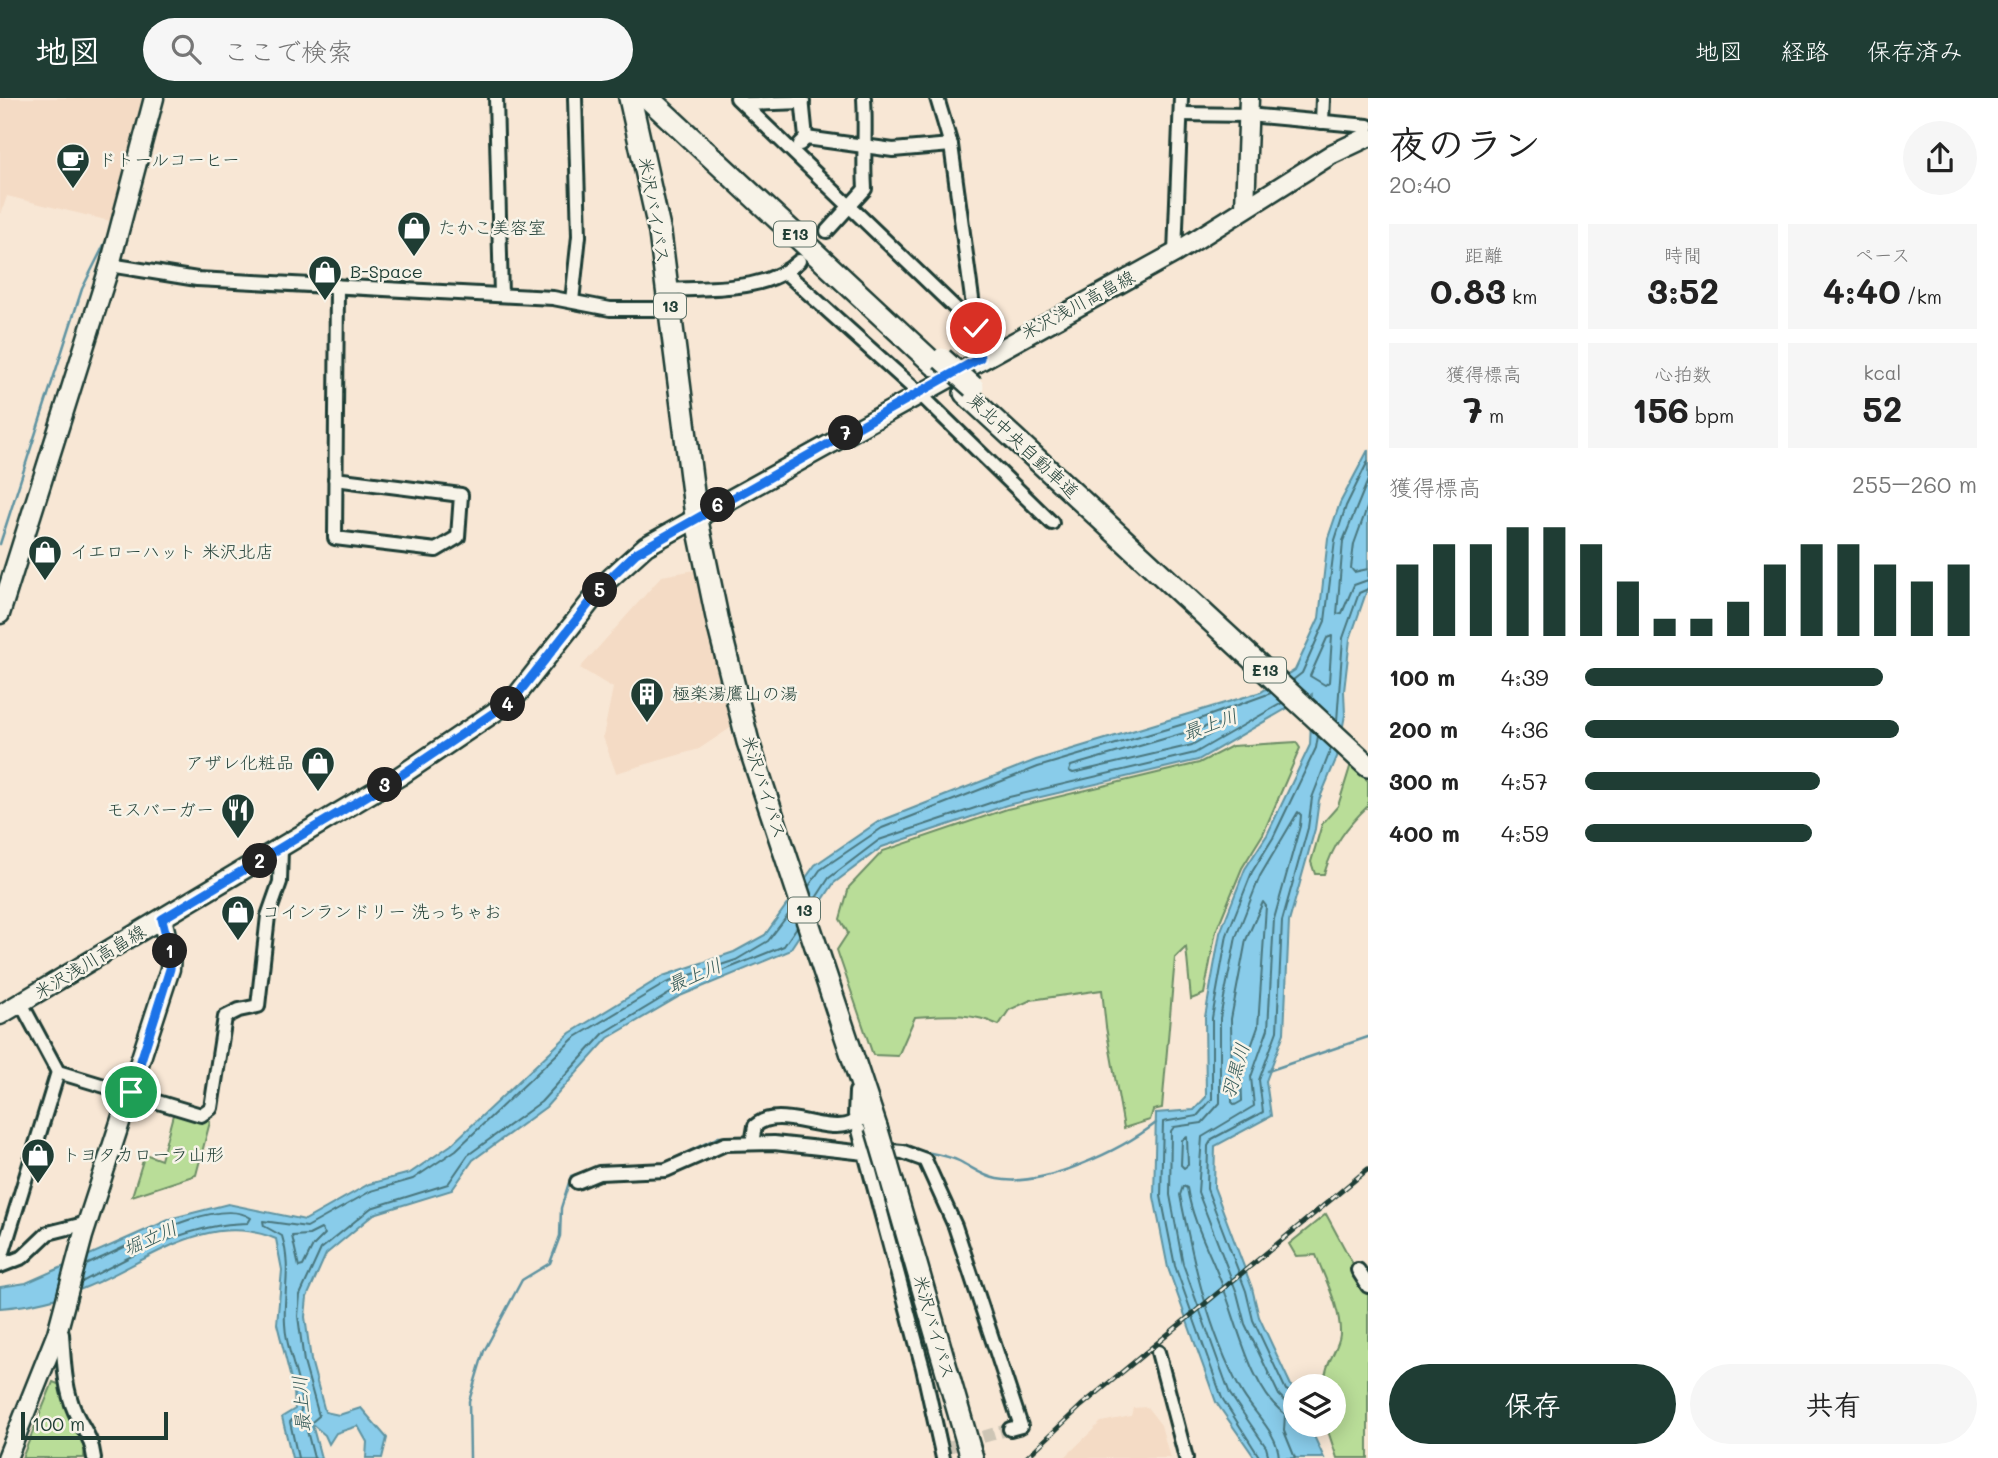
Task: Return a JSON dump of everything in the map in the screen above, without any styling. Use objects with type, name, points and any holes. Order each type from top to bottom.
[{"type":"highway","name":"米沢バイパス","points":[[630,98],[660,233],[696,516],[716,615],[748,742],[861,1084],[864,1124],[877,1154],[972,1458]]},
{"type":"highway","name":"東北中央自動車道","points":[[654,100],[1165,572],[1368,765]]},
{"type":"highway","name":"東北中央自動車道","points":[[1165,572],[1368,755]]},
{"type":"main road","points":[[0,614],[110,265],[154,98]]},
{"type":"main road","points":[[1245,208],[1249,106]]},
{"type":"main road","name":"米沢浅川高畠線","points":[[0,1015],[400,776],[514,699],[615,572],[646,545],[980,358],[1175,253],[1332,154],[1366,126]]},
{"type":"main road","points":[[7,1458],[58,1333],[85,1230],[170,969],[171,955],[162,919]]},
{"type":"street","points":[[496,98],[501,295]]},
{"type":"street","points":[[572,301],[579,236],[575,98]]},
{"type":"street","points":[[827,231],[865,189],[864,146],[867,136],[864,98]]},
{"type":"street","points":[[937,98],[951,145],[980,358]]},
{"type":"street","points":[[1175,253],[1181,98]]},
{"type":"street","points":[[1322,122],[1323,98]]},
{"type":"street","points":[[741,101],[803,100],[806,138],[794,150]]},
{"type":"street","points":[[741,101],[976,328]]},
{"type":"street","points":[[1181,114],[1249,106],[1322,122],[1366,126]]},
{"type":"street","points":[[806,138],[893,150],[951,145]]},
{"type":"street","points":[[110,265],[197,279],[501,295],[572,301],[610,309],[756,283],[785,272],[799,261]]},
{"type":"street","points":[[785,272],[919,393],[1052,523]]},
{"type":"street","points":[[335,479],[461,495],[458,537],[436,550],[335,538],[335,479],[337,286]]},
{"type":"street","points":[[58,1072],[201,1115],[211,1108],[225,1017],[239,1010],[258,1006],[268,916],[280,882],[281,849]]},
{"type":"street","points":[[0,1264],[58,1072],[20,1003]]},
{"type":"street","points":[[752,1138],[760,1121],[782,1119],[845,1126],[864,1124]]},
{"type":"street","points":[[577,1182],[598,1172],[666,1170],[718,1145],[752,1138],[877,1154],[903,1152],[925,1160],[955,1226],[990,1325],[1021,1426],[1010,1429]]},
{"type":"street","points":[[877,1154],[944,1452]]},
{"type":"street","points":[[0,1264],[23,1257],[48,1233],[85,1230]]},
{"type":"street","points":[[1358,1270],[1368,1286]]},
{"type":"street","points":[[58,1333],[62,1334],[66,1386],[76,1413],[92,1438],[94,1458]]},
{"type":"street","points":[[1158,1352],[1186,1458]]},
{"type":"shaded area","points":[[0,98],[147,98],[114,222],[7,196],[0,217]]},
{"type":"shaded area","points":[[695,570],[735,725],[699,749],[616,773],[603,737],[613,688],[580,668],[662,576]]},
{"type":"shaded area","points":[[1147,1407],[1161,1425],[1170,1458],[1064,1458],[1101,1422],[1131,1416],[1133,1408]]},
{"type":"green space","points":[[1296,742],[1300,748],[1263,834],[1242,868],[1216,931],[1204,994],[1191,999],[1186,947],[1175,958],[1162,1108],[1153,1110],[1150,1120],[1124,1128],[1102,990],[1031,1000],[1009,1010],[999,1025],[968,1016],[915,1017],[898,1056],[873,1055],[837,950],[848,933],[840,919],[849,887],[883,851],[1007,809],[1199,763],[1232,746]]},
{"type":"green space","points":[[1351,764],[1368,781],[1368,806],[1341,837],[1324,874],[1315,874],[1311,862],[1322,824],[1338,806]]},
{"type":"green space","points":[[174,1111],[210,1122],[196,1175],[132,1196],[145,1154],[161,1160]]},
{"type":"green space","points":[[1326,1214],[1368,1292],[1368,1458],[1337,1458],[1330,1437],[1346,1437],[1346,1374],[1326,1374],[1339,1340],[1338,1314],[1316,1255],[1296,1256],[1289,1244]]},
{"type":"green space","points":[[53,1382],[63,1386],[67,1413],[85,1439],[84,1458],[22,1458]]},
{"type":"water","points":[[1368,450],[1368,587],[1350,639],[1344,691],[1345,715],[1337,757],[1319,800],[1315,829],[1289,922],[1284,1033],[1266,1081],[1271,1116],[1215,1146],[1214,1187],[1252,1288],[1259,1317],[1286,1374],[1283,1374],[1283,1437],[1314,1437],[1324,1458],[1255,1458],[1216,1402],[1168,1268],[1154,1197],[1156,1113],[1194,1110],[1206,1097],[1205,1017],[1220,933],[1245,869],[1267,835],[1310,745],[1312,694],[1198,760],[1007,805],[882,847],[834,883],[789,951],[680,996],[608,1038],[546,1107],[473,1160],[452,1190],[374,1214],[326,1254],[307,1297],[305,1317],[311,1360],[325,1412],[339,1415],[361,1408],[387,1438],[382,1458],[366,1458],[367,1442],[358,1426],[336,1433],[329,1444],[325,1435],[312,1424],[321,1458],[292,1458],[282,1417],[295,1409],[294,1391],[277,1324],[282,1270],[276,1239],[250,1232],[225,1231],[201,1235],[177,1243],[74,1292],[21,1306],[0,1308],[0,1287],[26,1283],[173,1218],[228,1204],[305,1220],[369,1184],[410,1173],[451,1145],[570,1033],[663,976],[734,952],[765,935],[815,865],[878,822],[1036,760],[1261,692],[1295,670],[1319,618],[1328,538],[1340,503]]},
{"type":"waterway","points":[[0,544],[82,289],[109,235]]},
{"type":"waterway","points":[[1268,1071],[1368,1037]]},
{"type":"waterway","points":[[912,1149],[954,1159],[992,1178],[1036,1178],[1102,1155],[1156,1123]]},
{"type":"waterway","points":[[646,1165],[663,1164],[719,1137],[749,1137]]},
{"type":"waterway","points":[[787,1138],[857,1145]]},
{"type":"waterway","points":[[470,1458],[469,1401],[484,1351],[522,1280],[550,1263],[560,1236],[561,1208],[571,1176],[587,1171]]},
{"type":"tunnel","points":[[948,1447],[1010,1429]]},
{"type":"railway","points":[[1026,1458],[1081,1406],[1368,1169]]},
{"type":"place","name":"ドトールコーヒー","points":[[73,190]]},
{"type":"place","name":"たかこ美容室","points":[[414,258]]},
{"type":"place","name":"B-Space","points":[[325,302]]},
{"type":"place","name":"イエローハット 米沢北店","points":[[45,582]]},
{"type":"place","name":"極楽湯鷹山の湯","points":[[647,724]]},
{"type":"place","name":"アザレ化粧品","points":[[318,793]]},
{"type":"place","name":"モスバーガー","points":[[238,840]]},
{"type":"place","name":"コインランドリー 洗っちゃお","points":[[238,942]]},
{"type":"place","name":"トヨタカローラ山形","points":[[38,1185]]},
{"type":"route","points":[[131,1092],[170,969],[171,955],[162,919],[400,776],[514,699],[606,582],[636,553],[696,516],[980,358],[976,328]]},
{"type":"water label","name":"最上川","points":[[1210,724]]},
{"type":"water label","name":"最上川","points":[[694,975]]},
{"type":"water label","name":"羽黒川","points":[[1235,1071]]},
{"type":"water label","name":"堀立川","points":[[150,1238]]},
{"type":"water label","name":"最上川","points":[[301,1404]]}]
